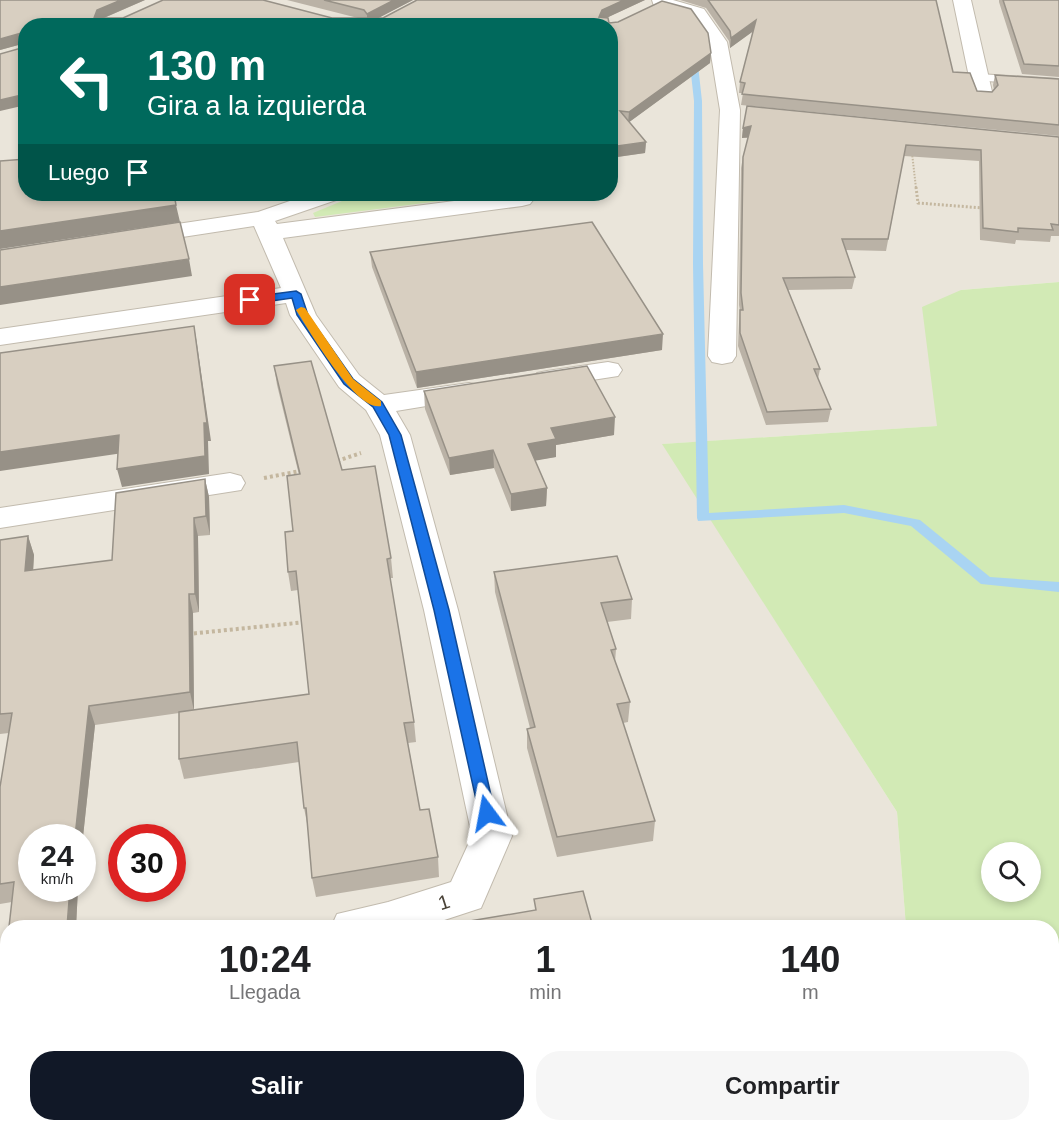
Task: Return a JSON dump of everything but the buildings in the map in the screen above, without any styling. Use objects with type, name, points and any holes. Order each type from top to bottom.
[{"type":"street","points":[[962,0],[981,87]]},
{"type":"street","points":[[655,5],[698,13],[718,42],[735,111],[722,356]]},
{"type":"street","points":[[264,225],[316,201]]},
{"type":"street","points":[[114,240],[502,201]]},
{"type":"street","points":[[264,225],[296,294],[303,315],[349,381],[378,405],[395,435]]},
{"type":"street","points":[[0,337],[296,294]]},
{"type":"street","points":[[378,405],[608,370]]},
{"type":"street","name":"1","points":[[388,920],[466,895],[492,836],[441,610],[395,435]]},
{"type":"street","points":[[0,518],[230,483]]},
{"type":"lane","points":[[981,87],[1059,83]]},
{"type":"path","points":[[912,149],[918,203],[988,208]]},
{"type":"path","points":[[335,462],[356,456],[395,435]]},
{"type":"path","points":[[230,483],[304,470]]},
{"type":"path","points":[[180,635],[309,621]]},
{"type":"shaded area","points":[[0,0],[1059,0],[1059,282],[961,290],[938,426],[663,444],[897,812],[905,920],[0,920]]},
{"type":"green space","points":[[342,201],[440,201],[315,217],[313,213]]},
{"type":"green space","points":[[1059,282],[1059,920],[905,920],[897,812],[662,444],[937,426],[922,307],[961,290]]},
{"type":"waterway","points":[[693,56],[698,101],[698,264],[703,518],[844,509],[915,523],[986,581],[1059,587]]},
{"type":"slow traffic","points":[[301,310],[349,381],[377,404]]},
{"type":"route","points":[[250,300],[296,294],[303,315],[349,381],[378,405],[395,435],[441,610],[487,813]]}]
